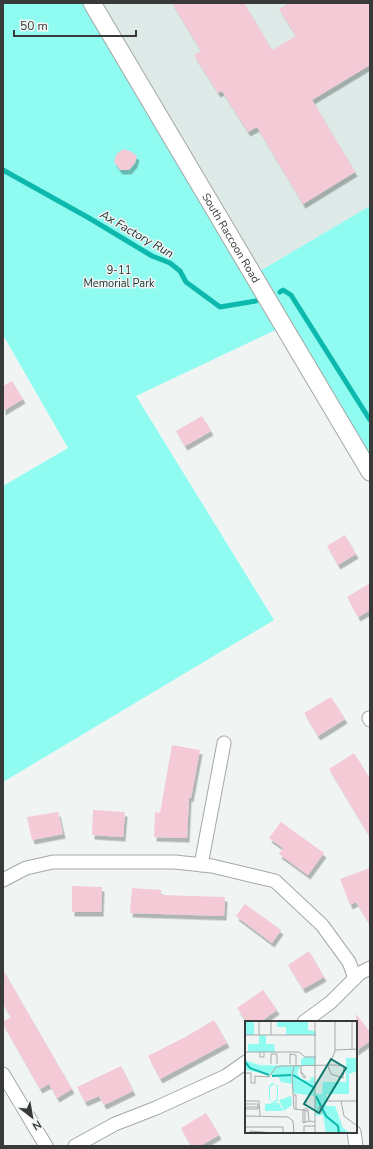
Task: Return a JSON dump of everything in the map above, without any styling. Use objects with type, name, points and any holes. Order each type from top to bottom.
[{"type":"street","name":"South Raccoon Road","points":[[92,3],[370,472]]},
{"type":"street","points":[[201,865],[224,743]]},
{"type":"street","points":[[3,880],[26,868],[53,862],[175,862],[212,866],[275,881],[322,925],[349,962],[355,978]]},
{"type":"street","points":[[305,1021],[331,1002],[355,978],[370,968]]},
{"type":"street","points":[[75,1146],[115,1124],[156,1108],[226,1076],[245,1063]]},
{"type":"street","points":[[3,1074],[46,1146]]},
{"type":"street","points":[[354,1133],[356,1146]]},
{"type":"shaded area","points":[[92,3],[370,3],[370,206],[253,275]]},
{"type":"green space","name":"9-11 Memorial Park","points":[[3,3],[92,3],[253,275],[370,206],[370,472],[284,326],[136,396],[274,620],[3,782],[3,486],[68,448],[3,335]]},
{"type":"building","points":[[172,3],[244,3],[272,50],[296,36],[279,9],[289,3],[370,3],[370,65],[312,100],[355,172],[303,204],[257,127],[248,132],[222,91],[218,93],[194,55],[201,51]]},
{"type":"building","points":[[123,149],[130,151],[137,156],[135,163],[129,170],[120,170],[114,162],[116,155]]},
{"type":"building","points":[[12,381],[23,399],[3,411],[3,386]]},
{"type":"building","points":[[202,416],[211,431],[185,446],[176,431]]},
{"type":"building","points":[[345,535],[356,554],[338,565],[327,546]]},
{"type":"building","points":[[370,583],[370,610],[358,617],[347,597]]},
{"type":"building","points":[[331,697],[345,719],[318,736],[304,713]]},
{"type":"building","points":[[172,745],[200,750],[191,798],[189,797],[187,838],[154,837],[155,812],[160,813]]},
{"type":"building","points":[[354,753],[370,779],[370,837],[329,769]]},
{"type":"building","points":[[93,810],[125,812],[123,837],[92,835]]},
{"type":"building","points":[[58,812],[63,834],[32,840],[27,817]]},
{"type":"building","points":[[281,822],[324,853],[308,875],[279,854],[283,848],[269,838]]},
{"type":"building","points":[[370,868],[370,925],[356,902],[350,905],[340,879]]},
{"type":"building","points":[[72,886],[102,887],[101,912],[72,912]]},
{"type":"building","points":[[132,888],[161,890],[161,895],[225,897],[224,916],[130,913]]},
{"type":"building","points":[[245,904],[281,930],[272,943],[236,916]]},
{"type":"building","points":[[309,951],[324,977],[303,989],[288,965]]},
{"type":"building","points":[[3,970],[72,1089],[57,1098],[49,1084],[40,1089],[3,1024],[3,1022],[11,1017],[3,1004]]},
{"type":"building","points":[[263,990],[277,1010],[261,1021],[246,1021],[237,1008]]},
{"type":"building","points":[[356,1014],[370,1032],[370,1041],[357,1050],[357,1021]]},
{"type":"building","points":[[214,1020],[227,1043],[160,1079],[148,1056]]},
{"type":"building","points":[[121,1066],[133,1091],[104,1105],[99,1096],[85,1102],[77,1087]]},
{"type":"building","points":[[206,1113],[219,1135],[200,1146],[191,1146],[181,1128]]},
{"type":"waterway","name":"Ax Factory Run","points":[[3,170],[89,218],[152,256],[170,263],[180,271],[186,282],[220,307],[256,301]]},
{"type":"waterway","name":"Ax Factory Run","points":[[280,292],[283,290],[291,295],[370,420]]}]
